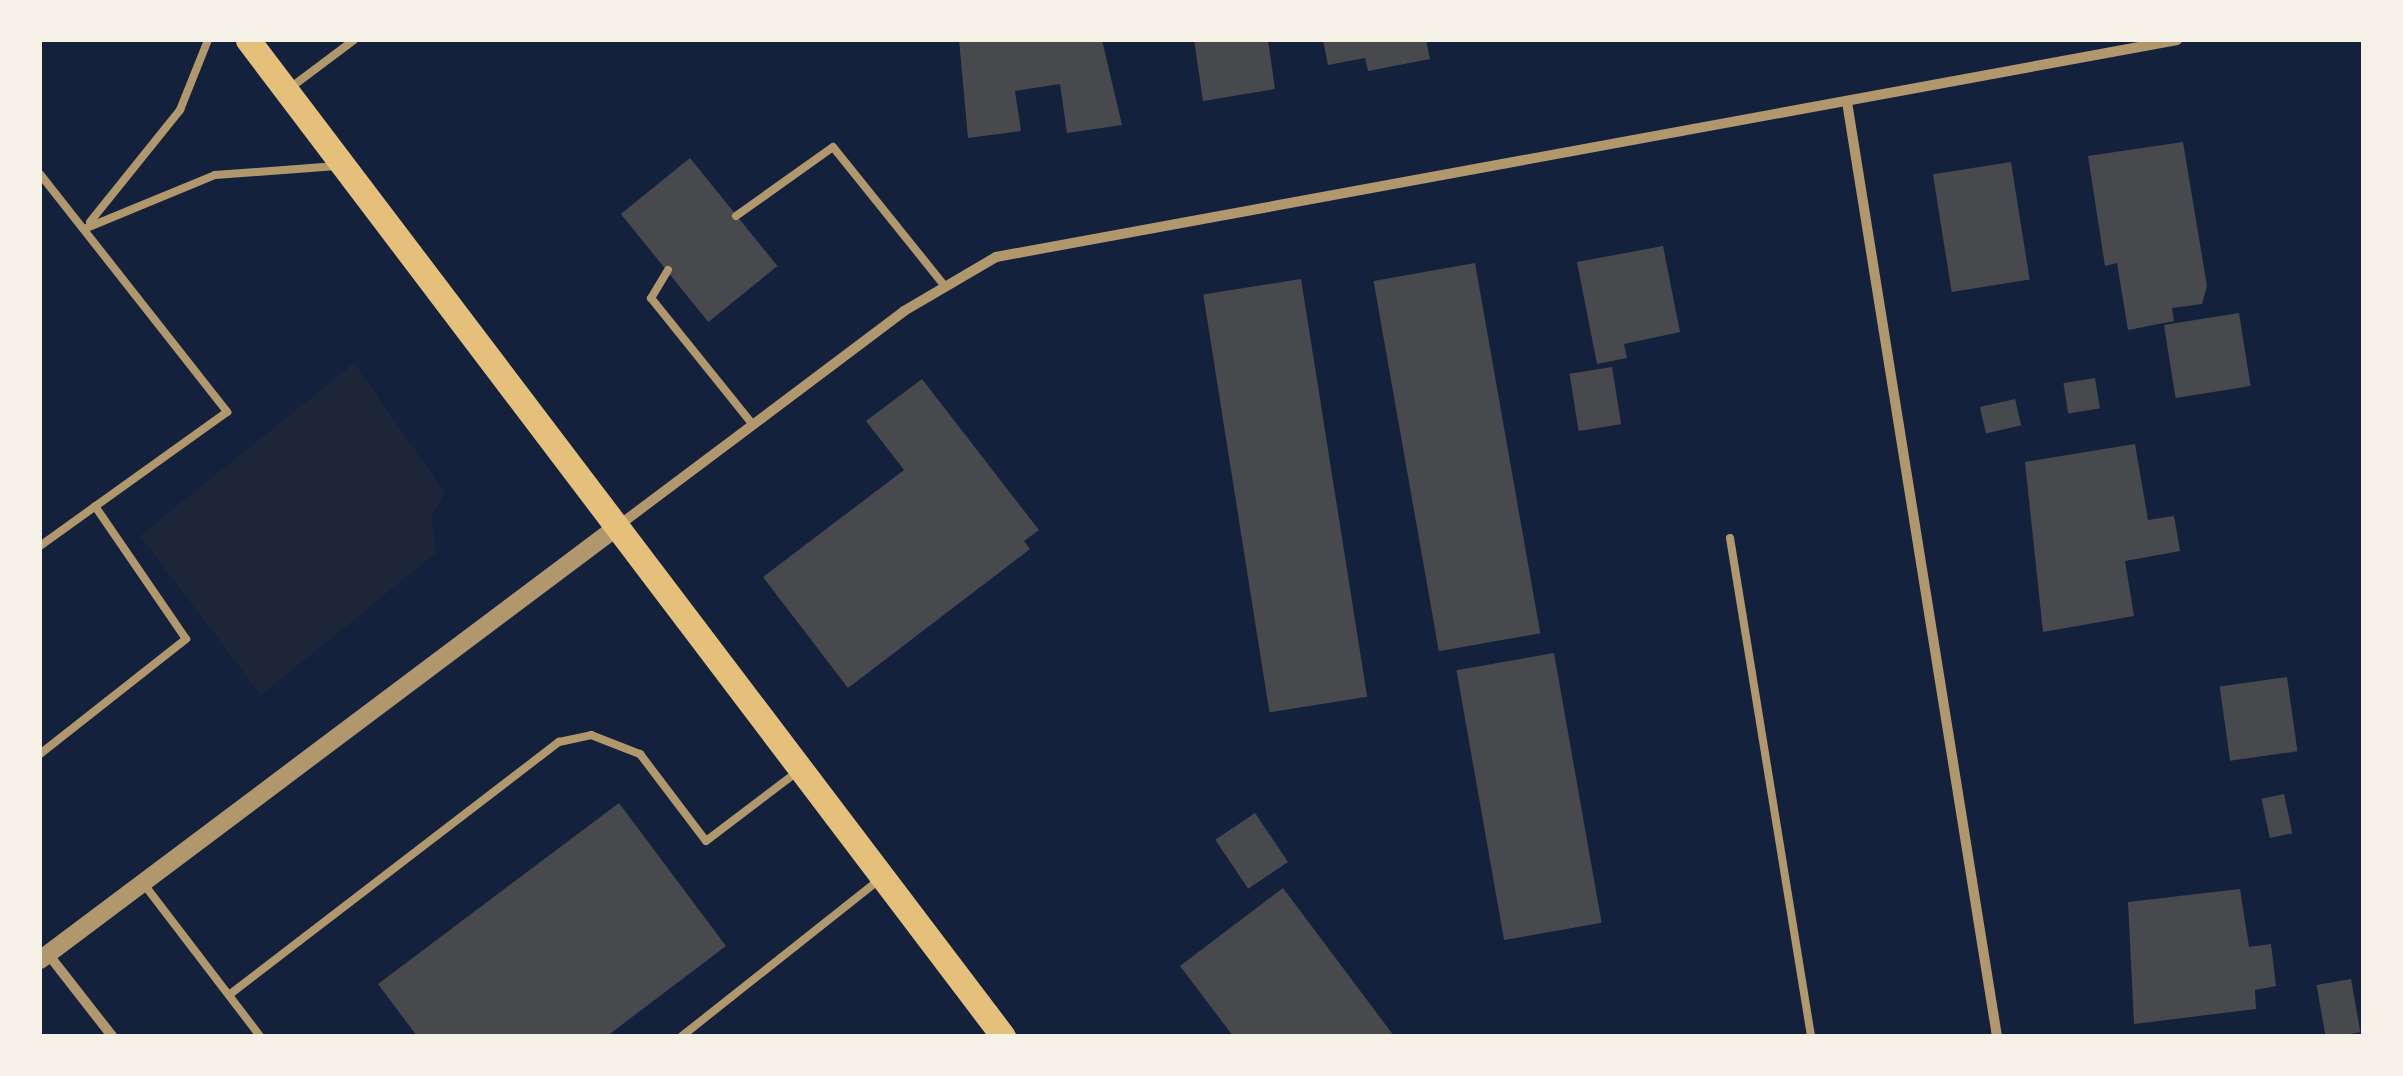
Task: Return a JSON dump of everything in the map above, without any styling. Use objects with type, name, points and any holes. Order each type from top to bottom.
[{"type":"main road","points":[[248,40],[1003,1036]]},
{"type":"street","points":[[112,1036],[43,952],[143,883],[944,284],[1017,252],[2177,40]]},
{"type":"street","points":[[1847,102],[1997,1036]]},
{"type":"lane","points":[[84,229],[180,110],[208,40]]},
{"type":"lane","points":[[287,90],[354,40]]},
{"type":"lane","points":[[736,216],[833,147],[944,284]]},
{"type":"lane","points":[[84,229],[215,176],[344,166]]},
{"type":"lane","points":[[40,174],[227,412],[40,546]]},
{"type":"lane","points":[[668,270],[650,298],[753,425]]},
{"type":"lane","points":[[40,754],[186,639],[95,506]]},
{"type":"lane","points":[[1730,538],[1811,1036]]},
{"type":"lane","points":[[229,994],[559,742],[591,734],[640,754],[706,841],[801,769]]},
{"type":"lane","points":[[682,1036],[882,877]]},
{"type":"lane","points":[[143,883],[260,1036]]},
{"type":"shaded area","points":[[354,363],[445,493],[431,517],[436,553],[261,695],[140,536]]},
{"type":"building","points":[[959,40],[1102,40],[1122,125],[1067,133],[1060,84],[1015,91],[1021,131],[968,138]]},
{"type":"building","points":[[1194,40],[1268,40],[1275,89],[1203,101]]},
{"type":"building","points":[[1323,40],[1426,40],[1430,59],[1368,71],[1365,58],[1328,65]]},
{"type":"building","points":[[2183,142],[2207,286],[2202,304],[2172,308],[2174,321],[2128,330],[2117,263],[2105,266],[2088,156]]},
{"type":"building","points":[[690,158],[777,266],[708,322],[621,214]]},
{"type":"building","points":[[2011,162],[2030,280],[1952,292],[1933,174]]},
{"type":"building","points":[[1663,246],[1680,332],[1624,344],[1627,358],[1597,364],[1577,262]]},
{"type":"building","points":[[1475,263],[1540,633],[1439,651],[1374,281]]},
{"type":"building","points":[[1301,279],[1367,697],[1269,712],[1203,294]]},
{"type":"building","points":[[2239,313],[2251,386],[2176,398],[2164,325]]},
{"type":"building","points":[[1612,367],[1621,424],[1579,431],[1570,374]]},
{"type":"building","points":[[2095,378],[2100,409],[2068,414],[2063,383]]},
{"type":"building","points":[[922,379],[1039,530],[1024,541],[1030,549],[848,688],[763,577],[904,470],[866,421]]},
{"type":"building","points":[[2015,399],[2021,425],[1986,433],[1980,407]]},
{"type":"building","points":[[2135,444],[2148,520],[2174,516],[2180,551],[2125,561],[2134,616],[2043,632],[2025,462]]},
{"type":"building","points":[[1554,653],[1602,923],[1504,940],[1457,670]]},
{"type":"building","points":[[2287,677],[2297,751],[2230,761],[2220,686]]},
{"type":"building","points":[[2284,794],[2292,833],[2270,838],[2262,799]]},
{"type":"building","points":[[619,803],[726,946],[607,1036],[417,1036],[378,984]]},
{"type":"building","points":[[1255,813],[1288,862],[1248,889],[1215,840]]},
{"type":"building","points":[[1283,888],[1394,1036],[1233,1036],[1180,966]]},
{"type":"building","points":[[2240,889],[2249,947],[2271,944],[2276,986],[2255,990],[2256,1009],[2134,1024],[2128,902]]},
{"type":"building","points":[[2351,979],[2360,1032],[2326,1036],[2317,985]]}]
